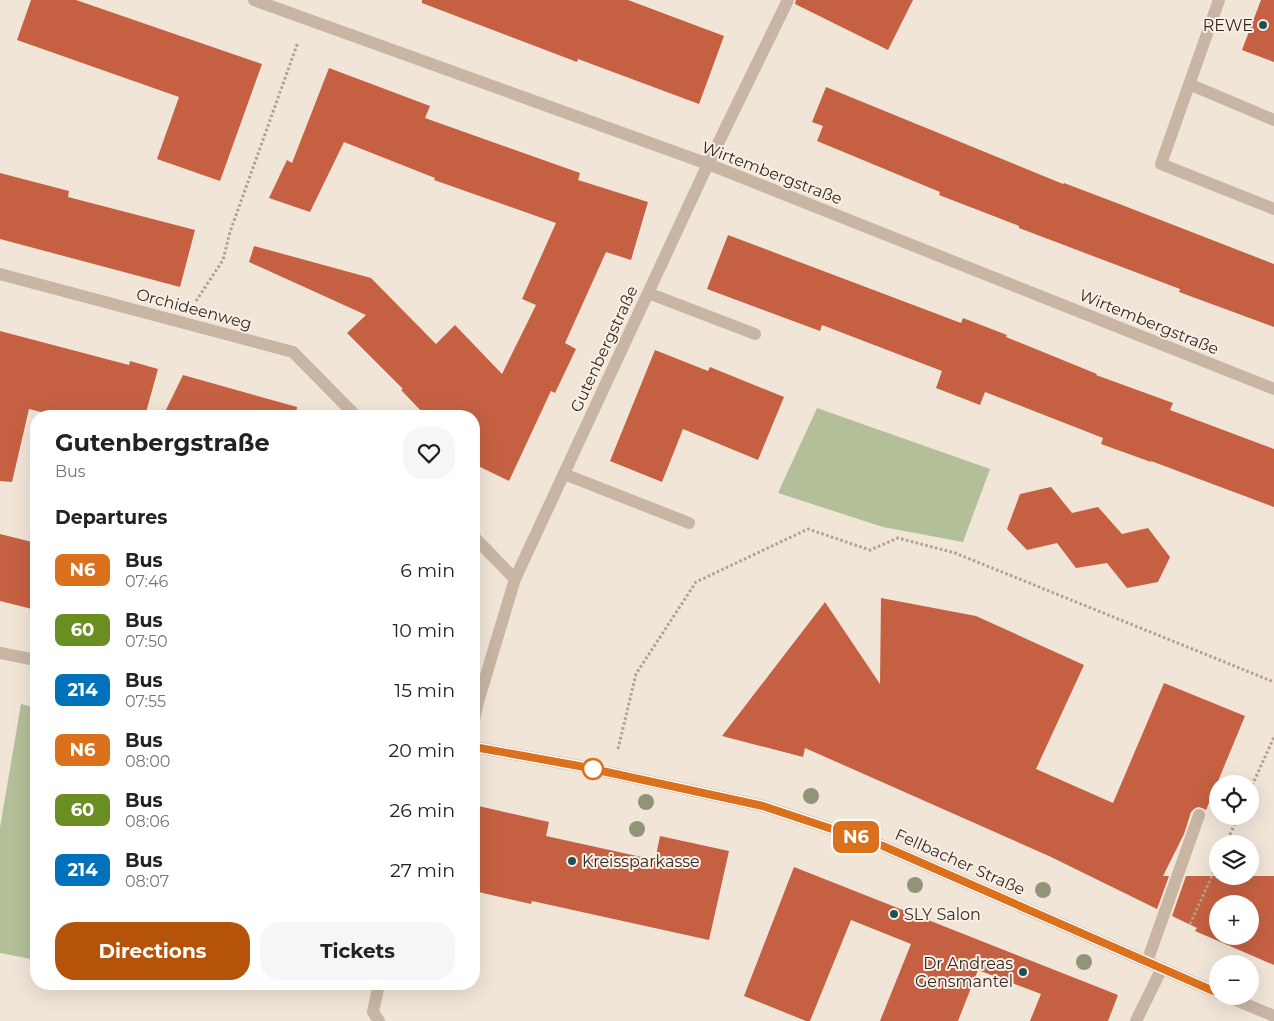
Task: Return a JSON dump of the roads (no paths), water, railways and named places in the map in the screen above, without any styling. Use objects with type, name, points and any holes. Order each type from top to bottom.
[{"type":"street","name":"Wirtembergstraße","points":[[254,0],[708,164],[1274,389]]},
{"type":"street","name":"Gutenbergstraße","points":[[480,695],[515,579],[708,164],[788,0]]},
{"type":"street","points":[[1219,0],[1160,164],[1274,209]]},
{"type":"street","points":[[1189,84],[1274,120]]},
{"type":"street","name":"Orchideenweg","points":[[0,274],[293,352],[350,410]]},
{"type":"street","points":[[648,292],[755,334]]},
{"type":"street","points":[[564,474],[689,523]]},
{"type":"street","points":[[480,543],[515,579]]},
{"type":"street","points":[[0,653],[30,659]]},
{"type":"street","name":"Fellbacher Straße","points":[[480,748],[763,806],[883,846],[1209,988]]},
{"type":"street","points":[[1147,962],[1199,815]]},
{"type":"street","points":[[1136,1021],[1162,968]]},
{"type":"street","points":[[378,990],[373,1012],[379,1021]]},
{"type":"street","points":[[1248,1005],[1274,1016]]},
{"type":"place","name":"REWE","points":[[1263,25]]},
{"type":"place","name":"Kreissparkasse","points":[[572,861]]},
{"type":"place","name":"SLY Salon","points":[[894,914]]},
{"type":"place","name":"Dr Andreas Gensmantel","points":[[1023,972]]}]
